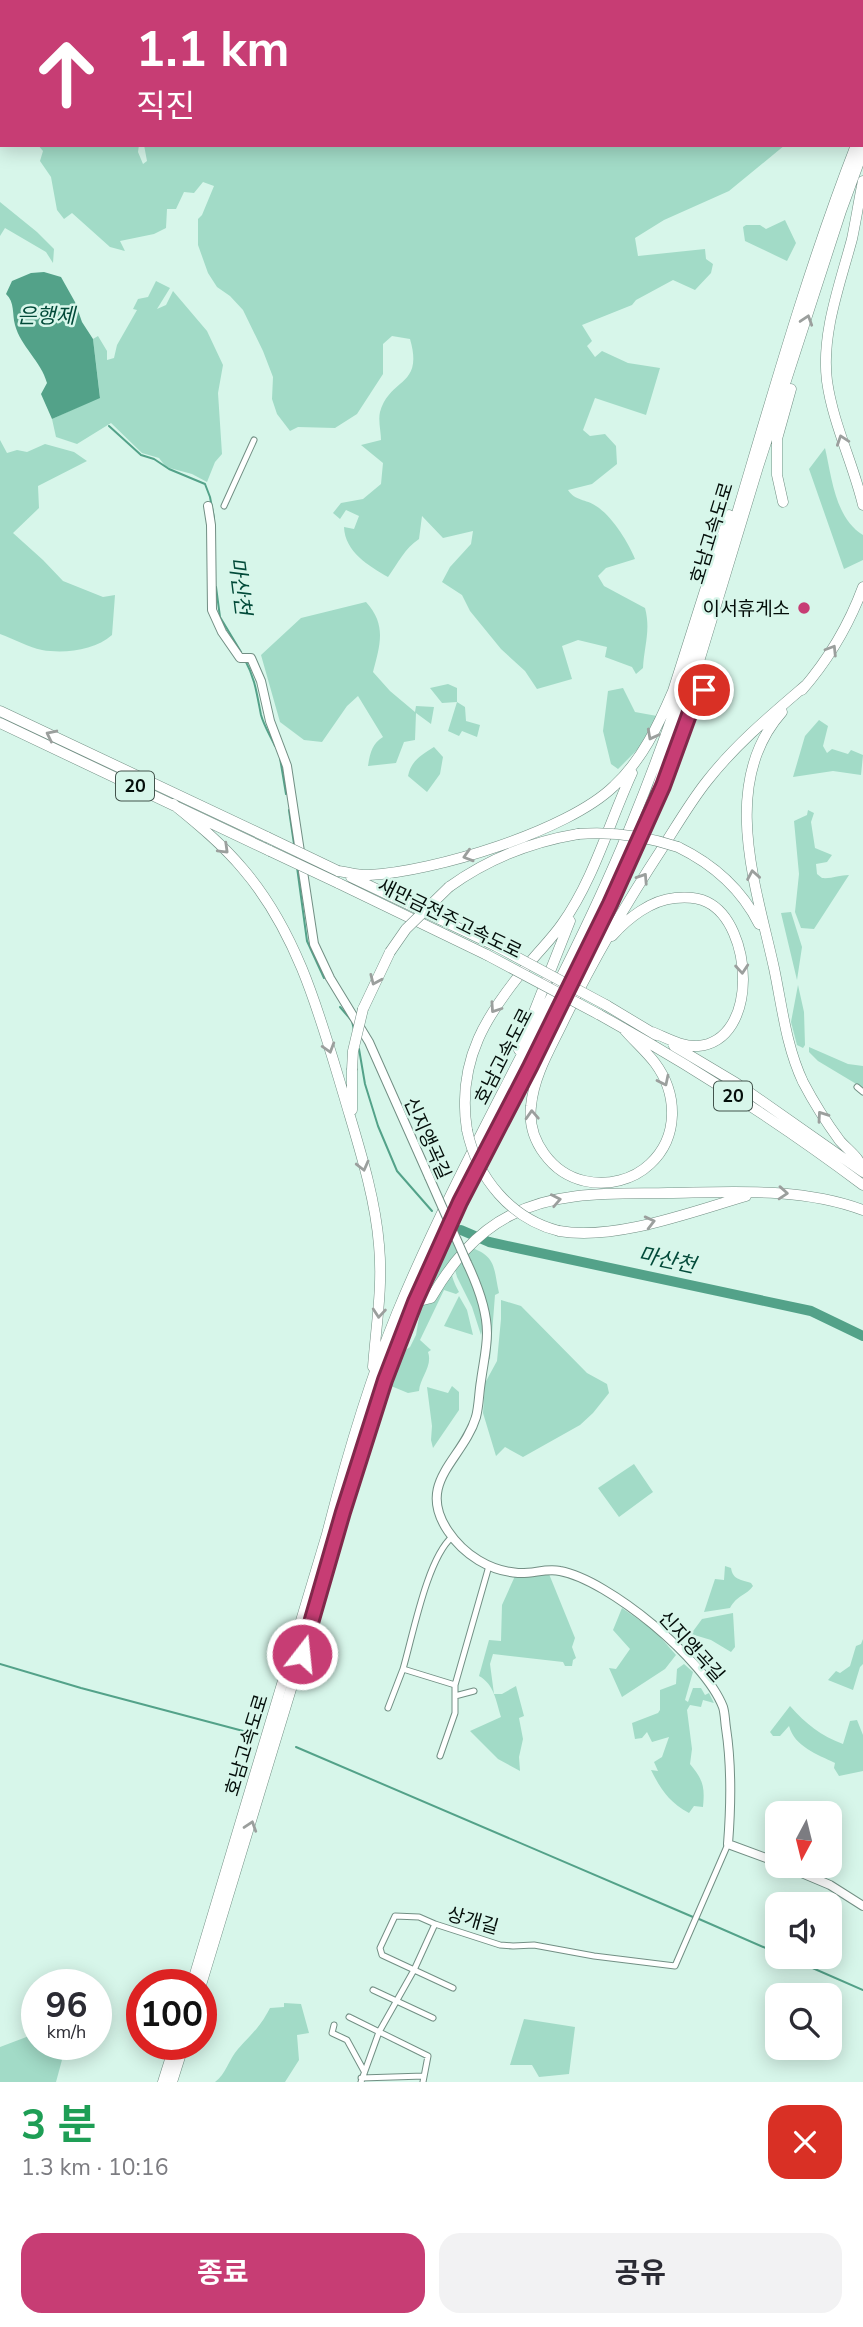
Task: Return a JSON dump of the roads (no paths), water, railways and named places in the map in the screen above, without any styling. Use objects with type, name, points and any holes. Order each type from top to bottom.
[{"type":"highway","name":"호남고속도로","points":[[196,1969],[327,1534],[342,1472],[372,1380],[411,1280],[605,888],[650,778],[714,586],[807,283],[855,147]]},
{"type":"highway","name":"호남고속도로","points":[[206,1969],[385,1380],[415,1302],[460,1202],[586,955],[648,816],[841,211],[863,153]]},
{"type":"highway","points":[[863,181],[853,235],[831,322],[826,358],[831,403],[863,505]]},
{"type":"highway","points":[[783,502],[777,475],[777,439],[793,382],[796,356]]},
{"type":"highway","points":[[498,1105],[582,891],[638,760],[650,741],[673,691],[722,532],[751,461]]},
{"type":"highway","points":[[863,587],[843,632],[820,668],[778,716],[762,739],[752,770],[747,803],[747,832],[752,871],[786,1028],[802,1078],[815,1104],[843,1143],[860,1160],[863,1171]]},
{"type":"highway","points":[[623,1028],[654,1062],[667,1083],[672,1101],[671,1127],[663,1148],[650,1164],[635,1175],[612,1182],[584,1181],[562,1171],[548,1158],[537,1142],[531,1121],[533,1091],[541,1068],[594,958],[706,782],[741,741],[806,685]]},
{"type":"highway","points":[[648,816],[663,786],[690,712],[704,690]]},
{"type":"highway","name":"새만금전주고속도로","points":[[0,711],[494,945],[602,1009],[623,1028],[756,1111],[863,1185]]},
{"type":"highway","name":"새만금전주고속도로","points":[[0,723],[652,1032],[736,1083],[863,1171]]},
{"type":"highway","points":[[338,870],[366,876],[408,870],[471,855],[522,837],[592,805],[612,789],[638,760]]},
{"type":"highway","points":[[173,804],[235,860],[260,891],[276,916],[308,981],[356,1135],[379,1245],[380,1306],[372,1380]]},
{"type":"highway","points":[[356,1135],[351,1103],[353,1051],[363,1009],[390,951],[405,929],[449,887],[470,872],[512,850],[578,834],[625,834],[678,847],[711,866],[737,890],[753,912],[767,940]]},
{"type":"highway","points":[[582,891],[562,925],[511,985],[481,1030],[467,1073],[464,1104],[467,1130],[481,1167],[504,1200],[528,1219],[559,1231],[595,1233],[627,1228],[760,1192]]},
{"type":"highway","points":[[594,958],[628,921],[657,902],[688,897],[710,903],[721,913],[738,942],[742,960],[742,996],[737,1014],[729,1028],[710,1043],[685,1046],[652,1032]]},
{"type":"highway","points":[[499,1129],[541,1068]]},
{"type":"highway","points":[[415,1302],[431,1298],[455,1261],[472,1241],[493,1225],[532,1205],[579,1196],[760,1192],[794,1194],[863,1210]]},
{"type":"highway","points":[[163,2082],[169,2060]]},
{"type":"highway","points":[[172,2082],[179,2060]]},
{"type":"street","points":[[224,506],[254,440]]},
{"type":"street","name":"신지앵곡길","points":[[208,506],[211,525],[212,610],[222,632],[240,658],[251,658],[261,681],[270,721],[287,766],[314,944],[330,978],[369,1042],[476,1281],[483,1306],[487,1333],[476,1416],[436,1488],[439,1512],[453,1537],[473,1558],[489,1566],[519,1573],[550,1569],[578,1575],[624,1602],[655,1625],[702,1676],[723,1708],[728,1740],[731,1800],[728,1844],[675,1966]]},
{"type":"street","points":[[857,1087],[863,1092]]},
{"type":"street","points":[[388,1708],[403,1669],[430,1576],[443,1545],[453,1537]]},
{"type":"street","points":[[440,1756],[455,1713],[455,1685],[489,1566]]},
{"type":"street","points":[[403,1669],[455,1685]]},
{"type":"street","points":[[455,1696],[474,1691]]},
{"type":"street","points":[[728,1844],[765,1858]]},
{"type":"street","points":[[813,1878],[863,1906]]},
{"type":"street","points":[[435,1924],[419,1917],[395,1916],[380,1948],[382,1955],[453,1988]]},
{"type":"street","name":"상개길","points":[[361,2080],[379,2032],[414,1970],[435,1924],[500,1945],[534,1945],[675,1966]]},
{"type":"street","points":[[373,1990],[433,2018]]},
{"type":"street","points":[[349,2017],[428,2056],[423,2079],[361,2080]]},
{"type":"street","points":[[334,2025],[332,2033],[348,2040],[364,2071]]},
{"type":"water","name":"은행제","points":[[44,272],[61,277],[93,339],[100,398],[52,419],[41,394],[47,383],[18,333],[12,304],[6,294],[12,281],[31,273]]},
{"type":"waterway","name":"마산천","points":[[109,426],[141,455],[205,484],[214,518]]},
{"type":"waterway","name":"마산천","points":[[216,587],[220,617],[241,652]]},
{"type":"waterway","name":"마산천","points":[[245,660],[253,680],[262,719],[275,746]]},
{"type":"waterway","name":"마산천","points":[[280,758],[286,794]]},
{"type":"waterway","name":"마산천","points":[[289,810],[294,844]]},
{"type":"waterway","name":"마산천","points":[[297,867],[307,941],[324,978]]},
{"type":"waterway","name":"마산천","points":[[340,1007],[352,1021],[354,1030]]},
{"type":"waterway","name":"마산천","points":[[359,1049],[365,1084],[378,1126],[397,1171],[432,1211]]},
{"type":"waterway","name":"마산천","points":[[461,1230],[489,1242],[811,1311],[863,1336]]},
{"type":"waterway","points":[[0,1664],[247,1732]]},
{"type":"waterway","points":[[296,1747],[693,1917]]},
{"type":"waterway","points":[[699,1919],[765,1948]]},
{"type":"waterway","points":[[815,1969],[863,1990]]},
{"type":"place","name":"이서휴게소","points":[[804,608]]}]
